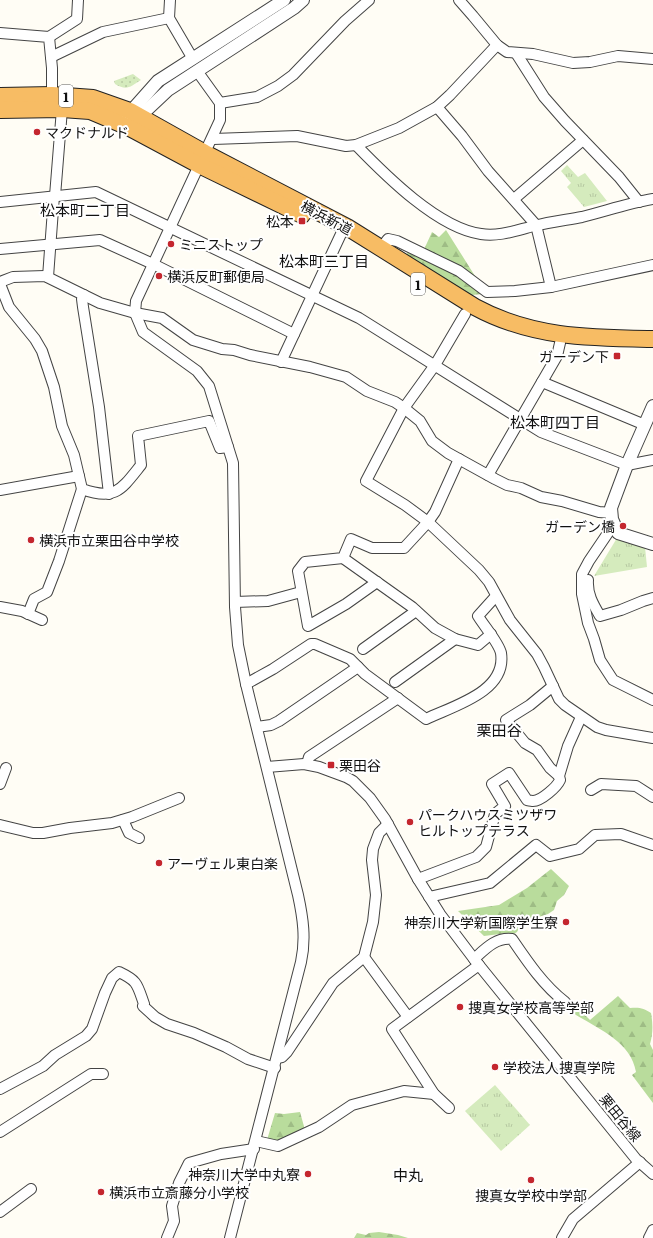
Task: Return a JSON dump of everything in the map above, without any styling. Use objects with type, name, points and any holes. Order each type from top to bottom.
[{"type":"highway","name":"横浜新道","points":[[0,96],[52,95],[93,98],[130,120],[341,234],[465,314],[488,325],[538,339],[560,343],[593,347],[653,349]]},
{"type":"highway","name":"横浜新道","points":[[0,110],[62,109],[90,111],[130,120]]},
{"type":"highway","name":"横浜新道","points":[[202,159],[347,227],[493,317],[529,329],[576,337],[653,339]]},
{"type":"street","points":[[0,33],[49,37],[77,19],[78,0]]},
{"type":"street","points":[[170,0],[169,18],[193,59]]},
{"type":"street","points":[[130,120],[158,81],[284,0]]},
{"type":"street","points":[[130,120],[168,90],[294,8],[303,0]]},
{"type":"street","points":[[220,102],[257,96],[293,76],[345,21],[369,0]]},
{"type":"street","points":[[459,0],[496,45],[506,52],[533,54],[573,63],[590,62],[618,56],[653,59]]},
{"type":"street","points":[[51,58],[103,32],[169,18]]},
{"type":"street","points":[[49,37],[52,95]]},
{"type":"street","points":[[213,138],[297,136],[346,146],[356,145],[399,128],[437,107],[455,91],[496,45]]},
{"type":"street","points":[[516,53],[544,97],[619,177],[639,202]]},
{"type":"street","points":[[197,71],[220,102],[220,120],[213,138],[136,301],[135,313],[143,332],[197,371],[209,386],[233,463],[235,602],[238,645],[246,684],[298,895],[304,930],[304,947],[301,962],[275,1068],[230,1238]]},
{"type":"street","points":[[437,107],[462,136],[488,171],[536,225],[551,287]]},
{"type":"street","points":[[48,277],[62,109]]},
{"type":"street","points":[[514,199],[583,140]]},
{"type":"street","points":[[356,145],[380,170],[411,197],[442,219],[463,230],[481,234],[499,234],[653,200]]},
{"type":"street","points":[[0,202],[96,192],[359,318],[541,432],[627,465],[653,460]]},
{"type":"street","points":[[281,362],[341,234]]},
{"type":"street","points":[[0,249],[100,240],[153,264],[294,334]]},
{"type":"street","points":[[381,248],[388,240],[397,241],[459,271],[487,292],[515,292],[551,287],[653,265]]},
{"type":"street","points":[[28,614],[34,599],[47,592],[59,561],[82,489],[74,455],[62,426],[54,387],[42,351],[35,339],[9,307],[0,283],[13,277],[35,275],[48,277],[100,303],[135,313],[162,318],[193,340],[222,350],[234,350],[281,362],[310,367],[346,377],[367,391],[395,402],[404,408],[420,421],[432,441],[459,460],[506,485],[522,488],[541,497],[562,501],[599,512],[614,522]]},
{"type":"street","points":[[84,295],[82,299],[82,307],[99,407],[109,494]]},
{"type":"street","points":[[465,314],[435,365],[404,408],[366,481],[405,505],[428,522],[479,570],[489,582],[510,620],[536,654],[559,699],[565,705],[597,727],[606,730],[653,738]]},
{"type":"street","points":[[488,475],[557,356],[560,343]]},
{"type":"street","points":[[542,382],[645,425]]},
{"type":"street","points":[[653,406],[627,465],[611,508],[618,533],[653,544]]},
{"type":"street","points":[[82,489],[95,494],[109,494],[122,488],[141,465],[138,436],[209,421],[220,448],[228,447]]},
{"type":"street","points":[[343,558],[351,538],[372,548],[404,548],[428,522],[435,512],[459,460]]},
{"type":"street","points":[[0,490],[79,476]]},
{"type":"street","points":[[614,522],[589,574],[588,589],[592,602],[600,616],[653,598]]},
{"type":"street","points":[[614,522],[582,574],[582,594],[588,623],[600,660],[613,680],[653,700]]},
{"type":"street","points":[[490,634],[478,645],[455,639],[435,628],[416,611],[343,558],[305,562],[298,571],[310,636],[315,644],[350,659],[365,674],[426,718],[480,694],[490,686],[498,674],[501,663],[501,652],[490,634],[478,616],[496,596]]},
{"type":"street","points":[[246,684],[273,669],[346,604],[377,582]]},
{"type":"street","points":[[235,602],[268,601],[302,592]]},
{"type":"street","points":[[0,607],[22,611],[42,620]]},
{"type":"street","points":[[363,649],[416,611]]},
{"type":"street","points":[[395,682],[455,639]]},
{"type":"street","points":[[257,727],[279,721],[358,667]]},
{"type":"street","points":[[553,686],[530,705],[506,720],[525,742],[537,750],[550,768],[559,776]]},
{"type":"street","points":[[307,764],[309,757],[398,698]]},
{"type":"street","points":[[418,879],[476,857],[486,847],[495,814],[505,806],[492,784],[509,773],[526,800],[533,801],[539,800],[554,788],[560,780],[559,776],[568,746],[581,717]]},
{"type":"street","name":"栗田谷線","points":[[267,767],[307,764],[338,774],[353,781],[370,798],[388,824],[429,897],[476,962],[640,1162],[653,1174]]},
{"type":"street","points":[[0,784],[6,768]]},
{"type":"street","points":[[591,790],[601,784],[636,786],[653,797]]},
{"type":"street","points":[[0,825],[34,833],[43,833],[112,823],[179,798]]},
{"type":"street","points":[[123,820],[129,834],[139,838]]},
{"type":"street","points":[[277,1058],[282,1057],[287,1052],[333,983],[364,957],[373,922],[376,895],[372,860],[373,849],[379,833],[388,824]]},
{"type":"street","points":[[429,897],[490,882],[536,845],[550,856],[580,849],[595,835],[621,834],[653,845]]},
{"type":"street","points":[[449,1108],[434,1094],[392,1029],[476,962],[495,942],[504,938],[512,939],[554,993],[565,1002]]},
{"type":"street","points":[[364,957],[408,1017]]},
{"type":"street","points":[[0,1089],[43,1066],[55,1055],[86,1036],[92,1029],[112,978],[119,972],[133,979],[144,1004],[143,1006],[166,1024],[194,1033],[226,1047],[248,1059],[275,1068]]},
{"type":"street","points":[[0,1132],[91,1074],[103,1074]]},
{"type":"street","points":[[167,1238],[174,1221],[172,1206],[179,1183],[189,1163],[255,1145],[278,1146],[319,1127],[352,1104],[404,1091],[434,1094]]},
{"type":"street","points":[[562,1238],[573,1219],[640,1162]]},
{"type":"street","points":[[0,1212],[31,1189]]},
{"type":"street","points":[[648,1238],[653,1230]]},
{"type":"green space","points":[[133,74],[141,80],[134,85],[126,88],[115,84],[114,81]]},
{"type":"green space","points":[[567,165],[578,177],[585,173],[607,201],[584,207],[567,187],[571,183],[561,171]]},
{"type":"green space","points":[[446,230],[475,276],[482,294],[472,295],[462,293],[406,258],[408,250],[421,256],[432,232],[439,237]]},
{"type":"green space","points":[[617,538],[645,547],[647,567],[594,576]]},
{"type":"green space","points":[[551,869],[569,886],[564,895],[557,901],[554,910],[548,914],[522,922],[517,932],[512,935],[508,933],[484,936],[458,911],[499,905],[527,888]]},
{"type":"green space","points":[[618,996],[630,1008],[641,1008],[651,1013],[652,1036],[650,1044],[653,1050],[653,1103],[632,1075],[636,1072],[633,1062],[628,1052],[621,1044],[604,1031],[576,1015],[572,1011],[577,1007],[590,1020]]},
{"type":"green space","points":[[495,1085],[530,1125],[501,1151],[465,1111]]},
{"type":"green space","points":[[300,1112],[305,1130],[279,1143],[267,1140],[275,1113],[284,1114]]},
{"type":"green space","points":[[379,1232],[408,1238],[354,1238],[357,1233],[366,1235],[369,1233]]},
{"type":"place","name":"マクドナルド","points":[[37,132]]},
{"type":"place","name":"松本","points":[[302,221]]},
{"type":"place","name":"ミニストップ","points":[[171,244]]},
{"type":"place","name":"横浜反町郵便局","points":[[159,276]]},
{"type":"place","name":"ガーデン下","points":[[617,356]]},
{"type":"place","name":"ガーデン橋","points":[[623,526]]},
{"type":"place","name":"横浜市立栗田谷中学校","points":[[31,540]]},
{"type":"place","name":"栗田谷","points":[[331,765]]},
{"type":"place","name":"パークハウスミツザワ ヒルトップテラス","points":[[410,822]]},
{"type":"place","name":"アーヴェル東白楽","points":[[159,863]]},
{"type":"place","name":"神奈川大学新国際学生寮","points":[[566,922]]},
{"type":"place","name":"捜真女学校高等学部","points":[[460,1007]]},
{"type":"place","name":"学校法人捜真学院","points":[[495,1067]]},
{"type":"place","name":"神奈川大学中丸寮","points":[[308,1174]]},
{"type":"place","name":"捜真女学校中学部","points":[[531,1180]]},
{"type":"place","name":"横浜市立斎藤分小学校","points":[[101,1192]]},
{"type":"district","name":"松本町二丁目","points":[[85,209]]},
{"type":"district","name":"松本町三丁目","points":[[324,260]]},
{"type":"district","name":"松本町四丁目","points":[[555,421]]},
{"type":"district","name":"栗田谷","points":[[499,729]]},
{"type":"district","name":"中丸","points":[[408,1174]]}]
